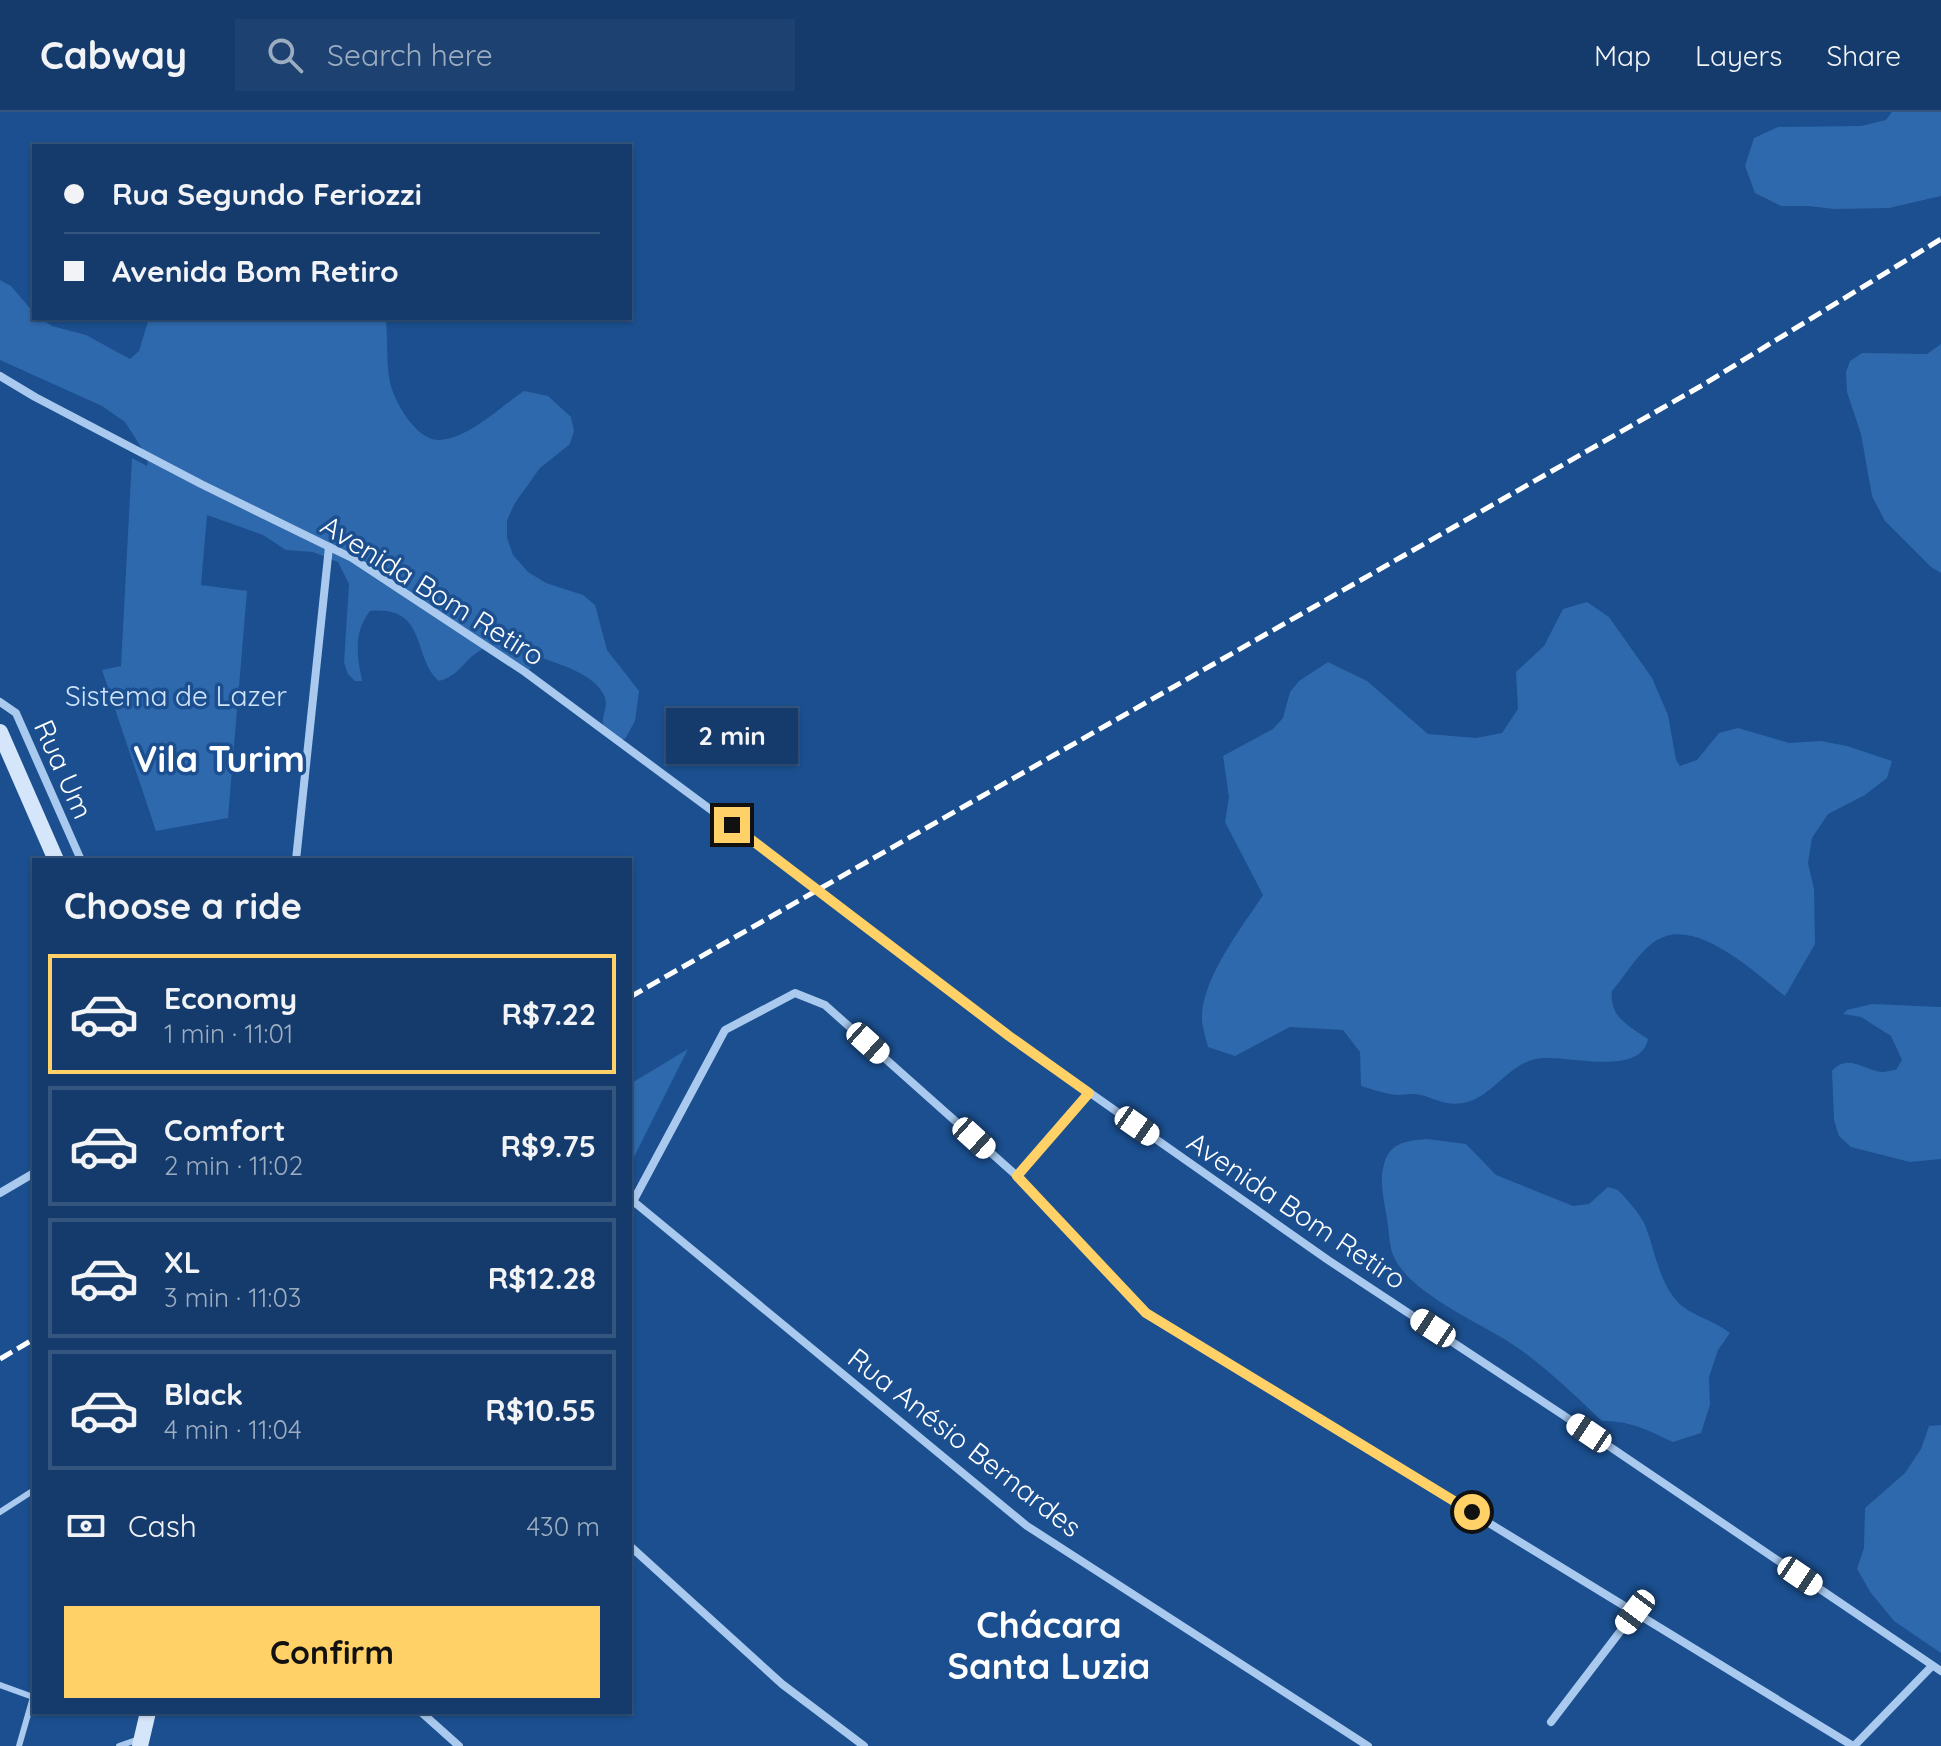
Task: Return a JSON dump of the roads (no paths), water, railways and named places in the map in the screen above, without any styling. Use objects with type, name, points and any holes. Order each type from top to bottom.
[{"type":"street","name":"Avenida Bom Retiro","points":[[0,376],[159,463],[352,558],[525,672],[1089,1093],[1328,1260],[1941,1671]]},
{"type":"street","points":[[296,858],[329,547]]},
{"type":"street","name":"Rua Um","points":[[0,702],[16,713],[80,858]]},
{"type":"street","points":[[0,732],[55,858]]},
{"type":"street","points":[[632,1202],[725,1030],[795,993],[825,1005],[1017,1176],[1146,1313],[1853,1746],[1932,1666]]},
{"type":"street","points":[[1017,1176],[1089,1093]]},
{"type":"street","points":[[0,1193],[32,1174]]},
{"type":"street","name":"Rua Anésio Bernardes","points":[[632,1205],[1027,1526],[1368,1746]]},
{"type":"street","points":[[632,1548],[782,1684],[864,1746]]},
{"type":"street","points":[[1551,1722],[1635,1612]]},
{"type":"street","points":[[141,1742],[148,1714]]},
{"type":"street","points":[[423,1714],[459,1746]]},
{"type":"lane","points":[[0,1512],[32,1491]]},
{"type":"lane","points":[[0,1685],[32,1697]]},
{"type":"lane","points":[[19,1746],[32,1700]]},
{"type":"lane","points":[[119,1746],[128,1741],[141,1742]]},
{"type":"railway","points":[[632,996],[1701,386],[1941,239]]},
{"type":"railway","points":[[0,1359],[32,1340]]},
{"type":"district","name":"Vila Turim","points":[[219,758]]},
{"type":"district","name":"Chácara Santa Luzia","points":[[1049,1644]]},
{"type":"park label","name":"Sistema de Lazer","points":[[176,695]]}]
